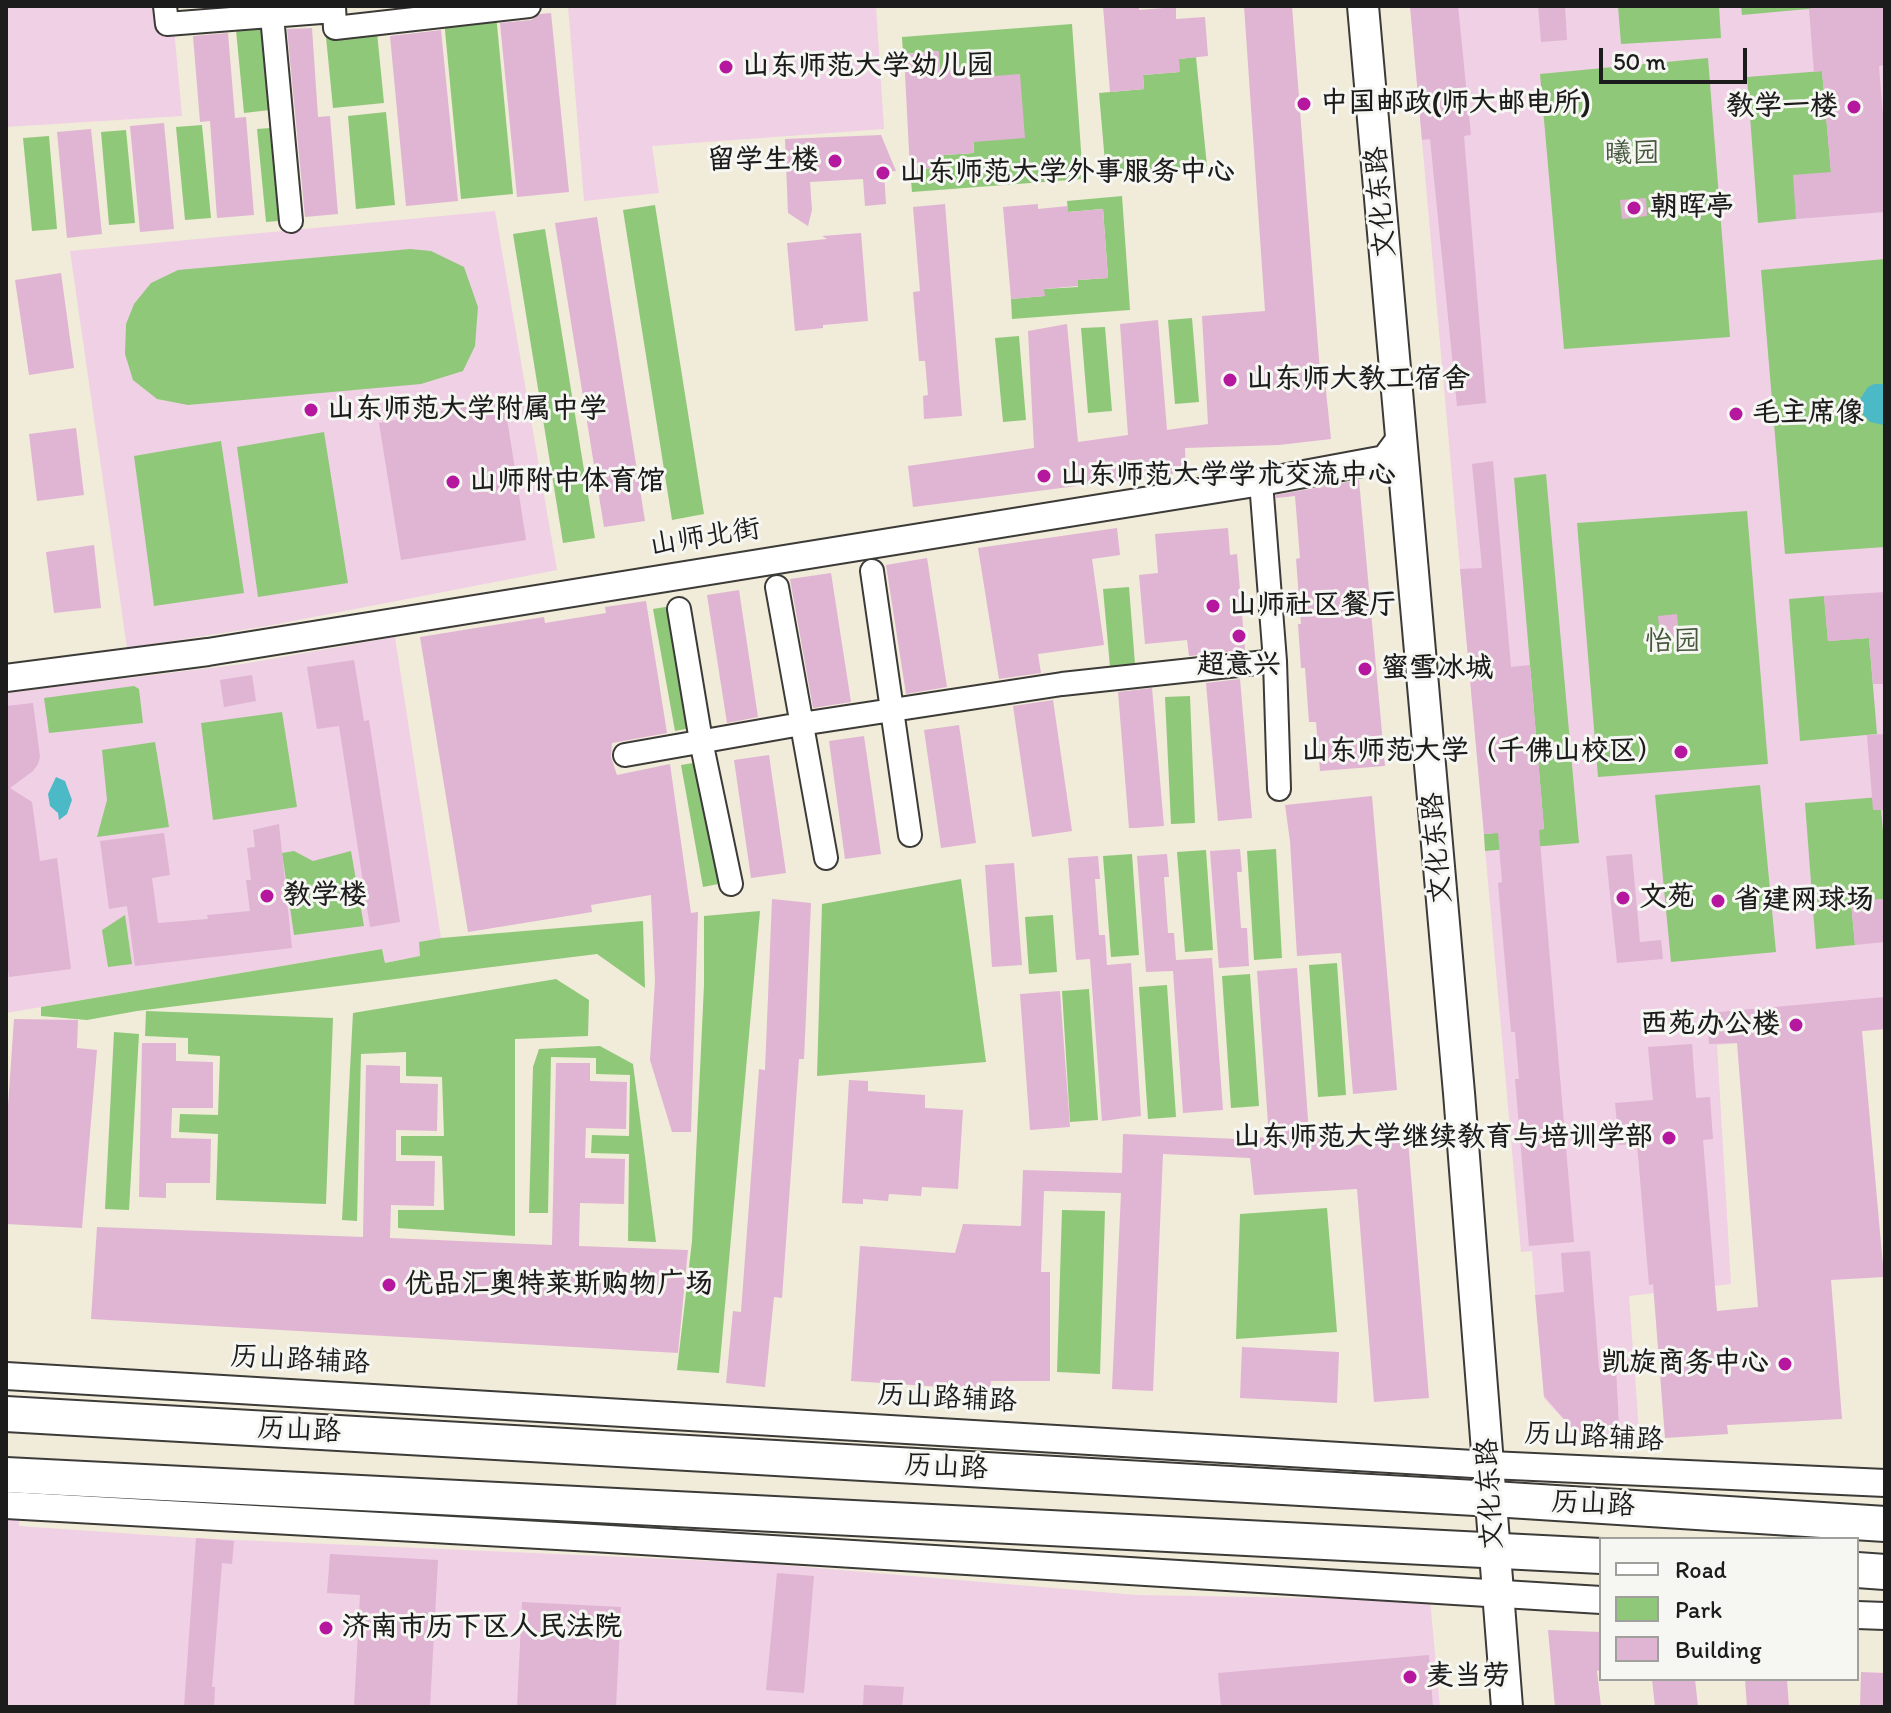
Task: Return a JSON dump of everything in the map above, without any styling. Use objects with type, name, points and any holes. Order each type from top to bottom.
[{"type":"main road","name":"文化东路","points":[[1363,6],[1491,1482],[1493,1550],[1507,1707]]},
{"type":"main road","name":"历山路","points":[[6,1414],[1491,1482],[1885,1524]]},
{"type":"main road","name":"历山路","points":[[6,1475],[1599,1556]]},
{"type":"main road","points":[[1859,1570],[1885,1572]]},
{"type":"street","points":[[165,6],[167,24],[334,8],[335,28],[529,6]]},
{"type":"street","points":[[257,13],[291,221]]},
{"type":"street","name":"山师北街","points":[[6,678],[208,652],[1261,482],[1385,459],[1402,436]]},
{"type":"street","points":[[1261,482],[1275,661],[1279,789]]},
{"type":"street","points":[[872,571],[910,835]]},
{"type":"street","points":[[777,587],[826,858]]},
{"type":"street","points":[[679,609],[701,741],[731,884]]},
{"type":"street","points":[[625,755],[1062,684],[1275,661]]},
{"type":"street","name":"历山路辅路","points":[[6,1376],[1491,1482],[1885,1483]]},
{"type":"street","points":[[6,1505],[1599,1600]]},
{"type":"street","points":[[1859,1615],[1885,1616]]},
{"type":"shaded area","points":[[6,6],[172,6],[182,116],[6,127]]},
{"type":"shaded area","name":"山东师范大学幼儿园","points":[[568,6],[876,6],[884,129],[652,146],[659,193],[584,201]]},
{"type":"shaded area","name":"山东师范大学（千佛山校区）","points":[[1410,6],[1885,6],[1885,1029],[1717,1045],[1731,1284],[1629,1296],[1640,1444],[1587,1445],[1544,1398],[1532,1251],[1521,1252]]},
{"type":"shaded area","name":"山东师范大学附属中学","points":[[495,211],[557,570],[267,626],[127,648],[70,251]]},
{"type":"shaded area","points":[[395,637],[441,938],[419,942],[421,956],[385,963],[382,949],[6,1013],[6,693],[243,664]]},
{"type":"shaded area","points":[[6,1519],[19,1520],[19,1526],[193,1538],[758,1563],[1136,1595],[1430,1600],[1440,1707],[6,1707]]},
{"type":"green space","points":[[1618,6],[1719,6],[1721,38],[1621,44]]},
{"type":"green space","points":[[1741,6],[1819,6],[1819,8],[1742,15]]},
{"type":"green space","points":[[496,14],[513,194],[461,199],[444,20]]},
{"type":"green space","points":[[261,17],[270,110],[244,113],[235,20]]},
{"type":"green space","points":[[376,22],[384,103],[333,108],[325,27]]},
{"type":"green space","points":[[1072,24],[1083,179],[912,192],[910,170],[944,167],[944,155],[974,153],[970,78],[969,67],[940,69],[938,51],[903,54],[902,37]]},
{"type":"green space","points":[[1196,57],[1207,166],[1106,174],[1099,93],[1144,89],[1143,75],[1179,72],[1179,59]]},
{"type":"green space","name":"曦园","points":[[1708,58],[1730,337],[1564,349],[1540,74]]},
{"type":"green space","points":[[1822,71],[1831,172],[1796,219],[1758,223],[1747,77]]},
{"type":"green space","points":[[386,112],[395,205],[356,209],[348,116]]},
{"type":"green space","points":[[202,125],[211,218],[185,220],[176,127]]},
{"type":"green space","points":[[283,127],[291,220],[266,222],[257,129]]},
{"type":"green space","points":[[126,130],[135,223],[109,225],[101,132]]},
{"type":"green space","points":[[49,136],[57,229],[32,231],[23,138]]},
{"type":"green space","points":[[1122,196],[1130,310],[1012,319],[1011,299],[1044,296],[1044,289],[1078,287],[1078,280],[1108,278],[1103,209],[1068,212],[1067,201]]},
{"type":"green space","points":[[655,205],[704,514],[672,520],[623,210]]},
{"type":"green space","points":[[545,229],[595,538],[563,543],[513,234]]},
{"type":"green space","points":[[410,249],[431,251],[464,267],[478,307],[475,346],[463,371],[421,384],[188,405],[157,399],[133,380],[125,354],[126,324],[134,304],[151,283],[178,270]]},
{"type":"green space","points":[[1885,259],[1885,547],[1785,554],[1761,270]]},
{"type":"green space","points":[[1192,318],[1199,402],[1175,404],[1168,320]]},
{"type":"green space","points":[[1105,327],[1112,411],[1088,413],[1081,328]]},
{"type":"green space","points":[[1019,336],[1026,420],[1003,422],[995,338]]},
{"type":"green space","points":[[324,432],[348,583],[258,597],[237,447]]},
{"type":"green space","points":[[221,441],[244,593],[154,606],[134,456]]},
{"type":"green space","points":[[1546,474],[1579,843],[1485,851],[1484,834],[1544,829],[1514,478]]},
{"type":"green space","name":"怡园","points":[[1747,511],[1768,764],[1598,777],[1577,523]]},
{"type":"green space","points":[[1129,587],[1135,664],[1110,667],[1103,589]]},
{"type":"green space","points":[[1824,596],[1828,641],[1869,638],[1877,734],[1800,741],[1789,599]]},
{"type":"green space","points":[[689,603],[711,724],[675,731],[653,609]]},
{"type":"green space","points":[[134,686],[139,689],[143,723],[49,733],[44,698]]},
{"type":"green space","points":[[1190,696],[1195,823],[1171,824],[1165,697]]},
{"type":"green space","points":[[282,712],[297,807],[213,820],[201,723]]},
{"type":"green space","points":[[155,742],[169,827],[97,837],[107,800],[102,750]]},
{"type":"green space","points":[[717,759],[739,880],[703,887],[681,765]]},
{"type":"green space","name":"省建网球场","points":[[1760,785],[1776,952],[1671,962],[1655,795]]},
{"type":"green space","points":[[1880,797],[1885,899],[1851,902],[1855,945],[1816,949],[1805,803]]},
{"type":"green space","points":[[1276,849],[1282,958],[1254,960],[1247,851]]},
{"type":"green space","points":[[1206,850],[1213,950],[1185,952],[1177,852]]},
{"type":"green space","points":[[294,851],[313,861],[351,851],[364,926],[294,935],[282,853]]},
{"type":"green space","points":[[1132,854],[1139,955],[1111,957],[1103,856]]},
{"type":"green space","points":[[961,879],[986,1062],[817,1076],[822,904]]},
{"type":"green space","points":[[760,911],[719,1373],[677,1370],[692,1241],[704,985],[704,916]]},
{"type":"green space","points":[[125,915],[132,964],[108,967],[102,930]]},
{"type":"green space","points":[[1053,915],[1057,972],[1029,974],[1025,917]]},
{"type":"green space","points":[[643,921],[645,988],[597,954],[137,1011],[87,1020],[41,1016],[41,1007],[382,949],[385,963],[420,956],[419,942],[441,938]]},
{"type":"green space","points":[[1337,963],[1346,1095],[1318,1097],[1309,965]]},
{"type":"green space","points":[[1250,974],[1259,1106],[1231,1108],[1222,976]]},
{"type":"green space","points":[[556,979],[589,1000],[588,1036],[515,1039],[515,1236],[398,1228],[398,1210],[444,1210],[442,1156],[401,1155],[401,1136],[444,1136],[442,1077],[406,1076],[406,1052],[361,1054],[357,1221],[342,1220],[353,1013]]},
{"type":"green space","points":[[1167,985],[1176,1117],[1148,1119],[1139,987]]},
{"type":"green space","points":[[1089,989],[1098,1120],[1070,1122],[1062,991]]},
{"type":"green space","points":[[146,1011],[333,1018],[326,1204],[216,1200],[218,1134],[179,1132],[180,1114],[218,1115],[220,1056],[188,1054],[188,1038],[145,1036]]},
{"type":"green space","points":[[114,1032],[139,1034],[129,1210],[105,1209]]},
{"type":"green space","points":[[600,1046],[633,1064],[656,1242],[628,1241],[629,1154],[591,1153],[592,1135],[629,1136],[630,1075],[596,1074],[596,1058],[551,1057],[548,1213],[529,1213],[533,1067],[539,1049]]},
{"type":"green space","points":[[1327,1208],[1337,1332],[1236,1339],[1240,1214]]},
{"type":"green space","points":[[1062,1210],[1105,1211],[1100,1374],[1057,1372]]},
{"type":"water","points":[[1874,384],[1885,384],[1884,425],[1870,422],[1861,412],[1860,399]]},
{"type":"water","points":[[56,777],[65,781],[72,800],[67,814],[59,820],[58,813],[50,806],[48,794]]},
{"type":"building","points":[[1103,6],[1139,6],[1139,10],[1176,7],[1176,19],[1205,17],[1208,56],[1179,59],[1180,72],[1143,75],[1144,89],[1110,92]]},
{"type":"building","points":[[1244,6],[1292,6],[1320,372],[1324,372],[1331,439],[1279,445],[1185,448],[1186,472],[913,507],[908,466],[1034,448],[1028,331],[1067,324],[1078,442],[1128,435],[1120,324],[1158,320],[1167,430],[1208,424],[1202,316],[1265,311]]},
{"type":"building","points":[[1410,6],[1458,6],[1471,135],[1464,136],[1486,403],[1457,406],[1430,139],[1422,140]]},
{"type":"building","points":[[1538,6],[1565,6],[1567,40],[1541,42]]},
{"type":"building","name":"教学一楼","points":[[1819,6],[1883,6],[1885,65],[1879,66],[1885,142],[1885,212],[1796,219],[1793,175],[1831,172],[1822,71],[1814,72],[1809,9]]},
{"type":"building","points":[[551,13],[569,192],[517,197],[500,23],[531,20],[540,14]]},
{"type":"building","points":[[312,28],[318,117],[330,116],[338,214],[305,217],[287,29]]},
{"type":"building","points":[[441,30],[458,201],[406,206],[390,36]]},
{"type":"building","points":[[228,33],[235,118],[246,117],[254,215],[217,218],[210,121],[200,122],[193,36]]},
{"type":"building","points":[[939,51],[940,69],[969,67],[970,78],[1020,74],[1025,138],[973,142],[974,153],[944,155],[944,167],[910,170],[904,54]]},
{"type":"building","points":[[164,123],[174,229],[140,232],[130,126]]},
{"type":"building","points":[[91,129],[102,234],[67,238],[57,132]]},
{"type":"building","name":"留学生楼","points":[[881,135],[896,171],[884,172],[886,204],[865,206],[863,179],[810,182],[812,210],[808,226],[788,213],[785,139]]},
{"type":"building","name":"朝晖亭","points":[[1646,198],[1647,216],[1622,219],[1620,200]]},
{"type":"building","points":[[945,204],[962,416],[924,419],[923,396],[928,395],[925,361],[919,361],[913,292],[920,291],[913,207]]},
{"type":"building","points":[[1038,204],[1038,209],[1068,206],[1068,212],[1103,209],[1108,278],[1078,280],[1078,286],[1044,289],[1045,296],[1011,299],[1003,207]]},
{"type":"building","points":[[597,217],[645,521],[604,527],[555,223]]},
{"type":"building","points":[[861,233],[868,321],[795,331],[787,243]]},
{"type":"building","points":[[61,273],[74,368],[29,375],[15,280]]},
{"type":"building","name":"山师附中体育馆","points":[[504,399],[526,540],[401,560],[379,423]]},
{"type":"building","points":[[76,428],[84,495],[37,501],[29,434]]},
{"type":"building","points":[[1493,461],[1511,667],[1530,665],[1544,829],[1539,830],[1574,1242],[1529,1246],[1515,1079],[1519,1079],[1515,1032],[1511,1032],[1498,883],[1502,882],[1498,833],[1484,834],[1460,569],[1482,568],[1472,464]]},
{"type":"building","points":[[1359,480],[1385,766],[1320,771],[1316,722],[1309,722],[1305,668],[1301,668],[1296,559],[1300,558],[1295,496],[1276,498],[1276,495]]},
{"type":"building","points":[[1117,528],[1120,555],[1092,559],[1104,645],[1038,654],[1041,673],[999,679],[978,548]]},
{"type":"building","name":"山师社区餐厅","points":[[1228,528],[1230,555],[1237,554],[1245,650],[1189,656],[1187,640],[1145,644],[1139,575],[1158,573],[1155,534]]},
{"type":"building","points":[[94,545],[101,608],[54,613],[46,552]]},
{"type":"building","points":[[927,558],[947,687],[906,694],[886,565]]},
{"type":"building","points":[[831,573],[851,702],[813,708],[790,579]]},
{"type":"building","points":[[739,590],[758,717],[727,723],[707,595]]},
{"type":"building","points":[[1885,592],[1885,684],[1873,684],[1869,638],[1828,641],[1824,596]]},
{"type":"building","points":[[646,601],[667,733],[612,743],[611,757],[617,775],[670,764],[691,913],[698,912],[691,1132],[672,1132],[650,1060],[655,981],[651,895],[591,905],[592,912],[468,932],[420,637],[544,617],[545,623],[606,613],[605,607]]},
{"type":"building","points":[[1677,614],[1679,635],[1660,637],[1658,616]]},
{"type":"building","name":"教学楼","points":[[354,660],[364,721],[369,720],[400,922],[370,927],[339,726],[317,729],[307,667]]},
{"type":"building","points":[[252,675],[256,701],[224,707],[220,680]]},
{"type":"building","points":[[1240,679],[1252,818],[1218,821],[1206,683]]},
{"type":"building","points":[[1152,688],[1164,826],[1129,828],[1118,692]]},
{"type":"building","points":[[1053,700],[1072,831],[1032,837],[1013,706]]},
{"type":"building","points":[[33,703],[40,757],[33,771],[10,788],[32,802],[40,861],[57,858],[71,969],[9,977],[6,953],[6,706]]},
{"type":"building","points":[[959,725],[976,843],[941,848],[924,730]]},
{"type":"building","points":[[1885,734],[1885,810],[1873,810],[1867,735]]},
{"type":"building","points":[[864,736],[881,854],[845,859],[829,741]]},
{"type":"building","points":[[769,755],[786,873],[751,878],[734,760]]},
{"type":"building","points":[[1372,796],[1397,1090],[1353,1094],[1341,953],[1297,956],[1285,805]]},
{"type":"building","name":"教学楼","points":[[279,824],[292,948],[135,966],[127,906],[109,909],[100,841],[164,833],[170,875],[152,878],[158,923],[208,919],[207,915],[250,911],[246,880],[251,880],[247,848],[255,847],[253,830]]},
{"type":"building","points":[[1240,849],[1242,872],[1237,872],[1241,928],[1247,928],[1249,966],[1219,968],[1210,851]]},
{"type":"building","points":[[1167,854],[1169,877],[1164,877],[1168,933],[1174,933],[1176,960],[1212,958],[1223,1110],[1183,1113],[1173,971],[1146,972],[1137,856]]},
{"type":"building","name":"文苑","points":[[1632,854],[1640,942],[1661,940],[1663,959],[1617,963],[1606,856]]},
{"type":"building","points":[[1098,856],[1100,879],[1095,879],[1099,935],[1105,935],[1107,965],[1131,963],[1141,1116],[1102,1121],[1090,959],[1076,960],[1068,858]]},
{"type":"building","points":[[1014,863],[1022,965],[992,967],[985,865]]},
{"type":"building","points":[[772,899],[811,903],[804,1059],[799,1059],[782,1298],[774,1297],[765,1387],[726,1383],[733,1311],[741,1312],[759,1069],[765,1070]]},
{"type":"building","points":[[1885,899],[1885,942],[1855,945],[1851,902]]},
{"type":"building","points":[[1297,968],[1309,1133],[1329,1132],[1330,1148],[1408,1139],[1429,1398],[1374,1402],[1357,1189],[1254,1195],[1250,1158],[1163,1154],[1153,1391],[1112,1389],[1121,1193],[1044,1191],[1041,1272],[1050,1272],[1050,1381],[991,1381],[990,1390],[851,1381],[860,1246],[955,1253],[963,1224],[1021,1226],[1023,1170],[1122,1173],[1123,1134],[1237,1139],[1269,1137],[1257,971]]},
{"type":"building","points":[[1060,991],[1070,1127],[1030,1130],[1020,994]]},
{"type":"building","points":[[1885,997],[1885,1029],[1862,1031],[1884,1277],[1831,1280],[1842,1419],[1727,1425],[1728,1434],[1665,1438],[1653,1284],[1649,1285],[1637,1144],[1619,1145],[1615,1103],[1653,1100],[1648,1047],[1692,1044],[1696,1098],[1710,1097],[1713,1139],[1703,1140],[1717,1311],[1758,1307],[1737,1043],[1709,1044],[1707,1013]]},
{"type":"building","points":[[14,1019],[78,1020],[77,1048],[97,1050],[82,1228],[6,1224],[6,1135]]},
{"type":"building","points":[[142,1043],[176,1043],[176,1061],[213,1062],[213,1108],[172,1108],[171,1138],[211,1139],[210,1183],[166,1183],[166,1198],[139,1197]]},
{"type":"building","name":"优品汇奥特莱斯购物广场","points":[[556,1063],[590,1063],[590,1081],[627,1082],[626,1129],[586,1128],[585,1158],[625,1159],[624,1204],[580,1203],[579,1246],[688,1250],[678,1353],[91,1319],[97,1227],[363,1237],[366,1065],[400,1066],[400,1083],[438,1084],[437,1131],[396,1130],[396,1161],[435,1161],[434,1206],[391,1205],[390,1238],[552,1245]]},
{"type":"building","points":[[849,1080],[868,1081],[868,1091],[925,1095],[925,1108],[963,1110],[958,1189],[922,1187],[921,1196],[889,1194],[888,1201],[863,1199],[863,1204],[842,1203]]},
{"type":"building","points":[[1590,1251],[1599,1369],[1616,1367],[1619,1429],[1575,1432],[1544,1396],[1535,1295],[1564,1292],[1561,1253]]},
{"type":"building","points":[[1242,1347],[1339,1352],[1337,1403],[1240,1398]]},
{"type":"building","points":[[196,1538],[234,1541],[232,1564],[222,1563],[212,1687],[215,1687],[214,1707],[184,1707]]},
{"type":"building","points":[[330,1554],[438,1560],[430,1707],[354,1707],[360,1595],[327,1593]]},
{"type":"building","points":[[777,1573],[814,1576],[804,1693],[766,1690]]},
{"type":"building","points":[[522,1602],[621,1607],[616,1707],[517,1707]]},
{"type":"building","points":[[1548,1630],[1599,1632],[1597,1671],[1601,1707],[1555,1707]]},
{"type":"building","points":[[1429,1655],[1433,1707],[1221,1707],[1218,1673]]},
{"type":"building","points":[[1861,1672],[1885,1673],[1885,1707],[1860,1707]]},
{"type":"building","points":[[1652,1681],[1695,1681],[1698,1707],[1655,1707]]},
{"type":"building","points":[[1745,1681],[1787,1681],[1789,1707],[1747,1707]]},
{"type":"building","points":[[864,1685],[904,1687],[902,1707],[863,1707]]},
{"type":"place","name":"山东师范大学幼儿园","points":[[726,67]]},
{"type":"place","name":"中国邮政(师大邮电所)","points":[[1304,104]]},
{"type":"place","name":"教学一楼","points":[[1854,107]]},
{"type":"place","name":"留学生楼","points":[[835,161]]},
{"type":"place","name":"山东师范大学外事服务中心","points":[[883,173]]},
{"type":"place","name":"朝晖亭","points":[[1634,208]]},
{"type":"place","name":"山东师大教工宿舍","points":[[1230,380]]},
{"type":"place","name":"山东师范大学附属中学","points":[[311,410]]},
{"type":"place","name":"毛主席像","points":[[1736,414]]},
{"type":"place","name":"山东师范大学学术交流中心","points":[[1044,476]]},
{"type":"place","name":"山师附中体育馆","points":[[453,482]]},
{"type":"place","name":"山师社区餐厅","points":[[1213,606]]},
{"type":"place","name":"超意兴","points":[[1239,636]]},
{"type":"place","name":"蜜雪冰城","points":[[1365,669]]},
{"type":"place","name":"山东师范大学（千佛山校区）","points":[[1681,752]]},
{"type":"place","name":"教学楼","points":[[267,896]]},
{"type":"place","name":"文苑","points":[[1623,898]]},
{"type":"place","name":"省建网球场","points":[[1718,901]]},
{"type":"place","name":"西苑办公楼","points":[[1796,1025]]},
{"type":"place","name":"山东师范大学继续教育与培训学部","points":[[1669,1138]]},
{"type":"place","name":"优品汇奥特莱斯购物广场","points":[[389,1285]]},
{"type":"place","name":"凯旋商务中心","points":[[1785,1364]]},
{"type":"place","name":"济南市历下区人民法院","points":[[326,1628]]},
{"type":"place","name":"麦当劳","points":[[1410,1677]]}]
